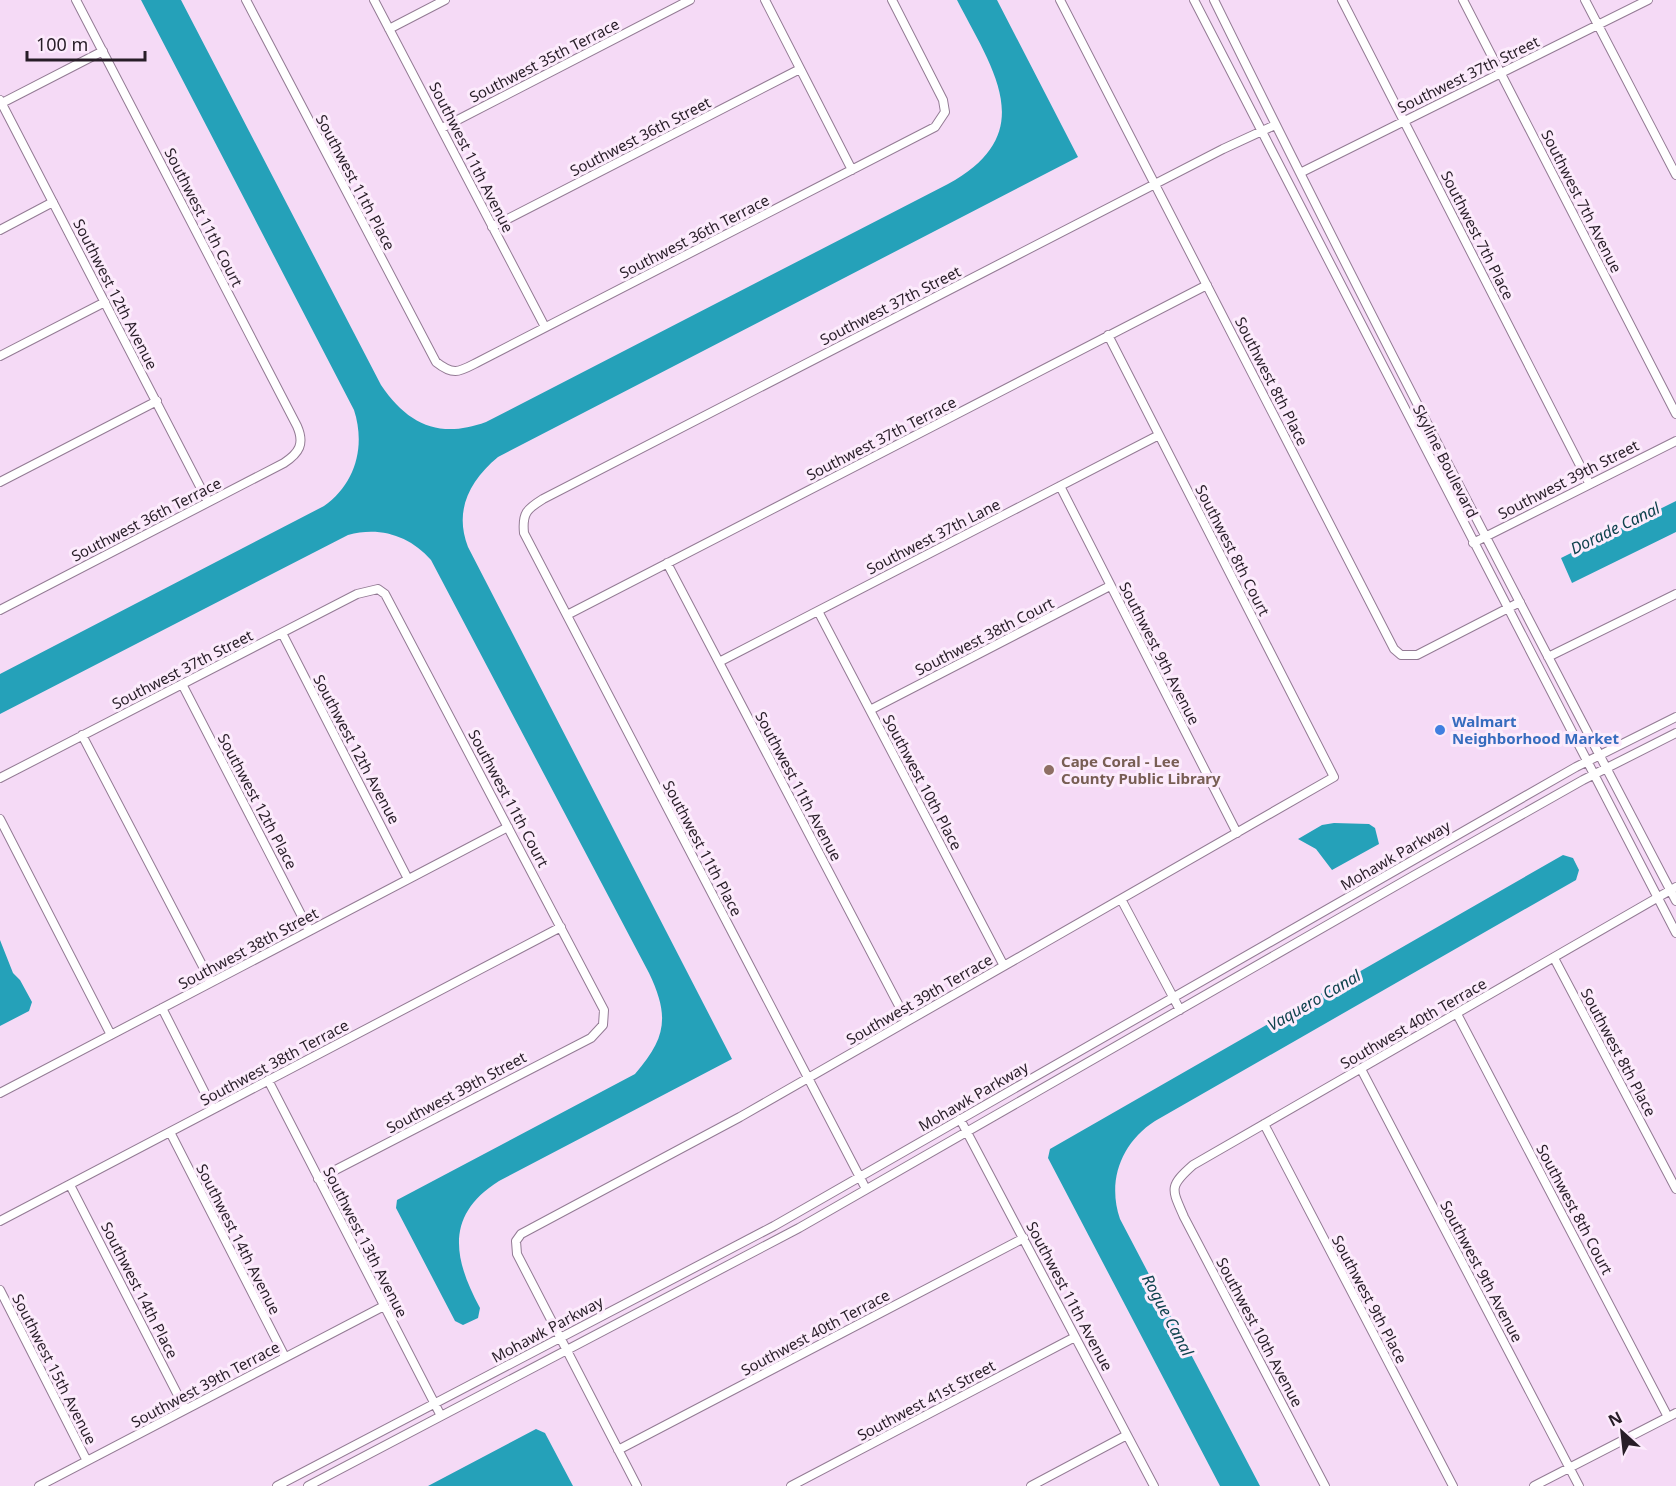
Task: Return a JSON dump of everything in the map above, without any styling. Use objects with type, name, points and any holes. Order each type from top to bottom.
[{"type":"street","name":"Southwest 11th Court","points":[[76,0],[297,426],[301,435],[300,448]]},
{"type":"street","name":"Southwest 11th Place","points":[[246,0],[436,362],[448,371]]},
{"type":"street","name":"Southwest 11th Avenue","points":[[374,0],[545,327]]},
{"type":"street","points":[[389,28],[445,0]]},
{"type":"street","name":"Southwest 35th Terrace","points":[[442,128],[690,0]]},
{"type":"street","points":[[765,0],[852,170]]},
{"type":"street","name":"Southwest 36th Terrace","points":[[448,371],[459,371],[935,127],[945,112],[938,89],[892,0]]},
{"type":"street","name":"Southwest 8th Place","points":[[1060,0],[1394,649],[1401,656],[1417,655],[1520,602]]},
{"type":"street","name":"Skyline Boulevard","points":[[1194,0],[1676,933]]},
{"type":"street","name":"Skyline Boulevard","points":[[1214,0],[1275,125],[1548,657],[1606,769],[1673,888],[1676,900]]},
{"type":"street","name":"Southwest 7th Place","points":[[1342,0],[1589,483]]},
{"type":"street","name":"Southwest 7th Avenue","points":[[1463,0],[1676,414]]},
{"type":"street","points":[[1586,0],[1676,175]]},
{"type":"street","name":"Southwest 37th Street","points":[[1300,173],[1648,0]]},
{"type":"street","points":[[1,102],[103,51]]},
{"type":"street","name":"Southwest 36th Street","points":[[492,227],[800,69]]},
{"type":"street","name":"Southwest 12th Avenue","points":[[1,102],[208,502]]},
{"type":"street","name":"Southwest 37th Street","points":[[522,517],[527,509],[543,499],[1155,184],[1275,125]]},
{"type":"street","points":[[0,230],[53,202]]},
{"type":"street","name":"Southwest 37th Terrace","points":[[567,615],[1207,285]]},
{"type":"street","points":[[0,356],[105,302]]},
{"type":"street","name":"Southwest 8th Court","points":[[1108,335],[1334,777]]},
{"type":"street","points":[[0,482],[157,401]]},
{"type":"street","name":"Southwest 37th Lane","points":[[719,662],[1159,435]]},
{"type":"street","name":"Southwest 39th Street","points":[[1473,543],[1676,441]]},
{"type":"street","name":"Southwest 36th Terrace","points":[[0,609],[296,456],[300,448]]},
{"type":"street","name":"Southwest 9th Avenue","points":[[1060,486],[1237,833]]},
{"type":"street","name":"Southwest 11th Place","points":[[522,517],[524,532],[866,1189]]},
{"type":"street","name":"Southwest 11th Avenue","points":[[667,563],[907,1021]]},
{"type":"street","name":"Southwest 38th Court","points":[[870,710],[1110,586]]},
{"type":"street","name":"Southwest 11th Court","points":[[378,589],[385,594],[395,609],[604,1010],[603,1025]]},
{"type":"street","name":"Southwest 37th Street","points":[[0,778],[366,590],[378,589]]},
{"type":"street","points":[[1548,657],[1676,594]]},
{"type":"street","name":"Southwest 10th Place","points":[[818,611],[1004,966]]},
{"type":"street","name":"Southwest 12th Avenue","points":[[282,633],[408,879]]},
{"type":"street","name":"Southwest 12th Place","points":[[182,684],[309,930]]},
{"type":"street","name":"Mohawk Parkway","points":[[277,1486],[774,1226],[1586,761],[1676,717]]},
{"type":"street","name":"Mohawk Parkway","points":[[308,1486],[758,1250],[1593,775],[1676,733]]},
{"type":"street","points":[[82,735],[211,982]]},
{"type":"street","name":"Southwest 39th Terrace","points":[[559,1338],[517,1254],[516,1241],[521,1234],[809,1078],[1334,777]]},
{"type":"street","points":[[0,819],[111,1035]]},
{"type":"street","name":"Southwest 38th Street","points":[[0,1093],[508,827]]},
{"type":"street","name":"Southwest 40th Terrace","points":[[1173,1190],[1175,1181],[1192,1165],[1673,888]]},
{"type":"street","points":[[1121,899],[1179,1010]]},
{"type":"street","name":"Southwest 38th Terrace","points":[[0,1221],[561,927]]},
{"type":"street","name":"Southwest 8th Place","points":[[1554,958],[1676,1190]]},
{"type":"street","points":[[162,1008],[213,1109]]},
{"type":"street","name":"Southwest 8th Court","points":[[1457,1014],[1672,1415]]},
{"type":"street","name":"Southwest 39th Street","points":[[318,1179],[591,1038],[603,1025]]},
{"type":"street","name":"Southwest 9th Avenue","points":[[1361,1069],[1579,1486]]},
{"type":"street","name":"Southwest 13th Avenue","points":[[268,1080],[441,1416]]},
{"type":"street","name":"Southwest 11th Avenue","points":[[960,1119],[1154,1486]]},
{"type":"street","name":"Southwest 9th Place","points":[[1264,1124],[1453,1486]]},
{"type":"street","name":"Southwest 14th Avenue","points":[[170,1132],[285,1357]]},
{"type":"street","name":"Southwest 14th Place","points":[[70,1185],[185,1409]]},
{"type":"street","name":"Southwest 10th Avenue","points":[[1173,1190],[1184,1217],[1325,1486]]},
{"type":"street","name":"Southwest 40th Terrace","points":[[618,1450],[1024,1238]]},
{"type":"street","name":"Southwest 15th Avenue","points":[[0,1290],[87,1461]]},
{"type":"street","name":"Southwest 39th Terrace","points":[[39,1486],[384,1306]]},
{"type":"street","name":"Southwest 41st Street","points":[[791,1486],[1075,1337]]},
{"type":"street","points":[[559,1338],[637,1486]]},
{"type":"street","points":[[1534,1486],[1672,1415]]},
{"type":"street","points":[[1031,1486],[1127,1435]]},
{"type":"water","points":[[141,0],[181,0],[381,385],[391,399],[414,419],[440,428],[454,429],[486,422],[948,184],[977,164],[994,144],[1001,122],[1001,99],[984,51],[957,0],[997,0],[1078,157],[498,457],[479,476],[472,487],[464,509],[463,521],[468,547],[732,1059],[499,1181],[482,1194],[469,1208],[462,1223],[459,1238],[464,1272],[480,1308],[478,1318],[463,1325],[455,1321],[396,1208],[397,1200],[635,1074],[659,1038],[662,1015],[656,988],[649,973],[431,560],[414,545],[394,535],[372,532],[348,535],[0,714],[0,674],[324,506],[335,497],[350,476],[358,451],[359,438],[354,410]]},
{"type":"water","points":[[1676,501],[1676,532],[1572,583],[1561,558]]},
{"type":"water","points":[[1369,824],[1375,828],[1379,844],[1332,870],[1316,849],[1298,839],[1322,825]]},
{"type":"water","points":[[1563,855],[1573,858],[1579,870],[1576,880],[1155,1121],[1133,1140],[1126,1152],[1116,1177],[1116,1205],[1120,1219],[1260,1486],[1220,1486],[1048,1158],[1050,1149]]},
{"type":"water","points":[[0,940],[13,973],[20,980],[32,1002],[29,1011],[0,1026]]},
{"type":"water","points":[[536,1429],[545,1433],[573,1486],[428,1486]]},
{"type":"place","name":"Walmart Neighborhood Market","points":[[1440,730]]},
{"type":"place","name":"Cape Coral - Lee County Public Library","points":[[1049,770]]},
{"type":"water label","name":"Dorade Canal","points":[[1615,528]]},
{"type":"water label","name":"Vaquero Canal","points":[[1314,1000]]},
{"type":"water label","name":"Rogue Canal","points":[[1168,1315]]}]
